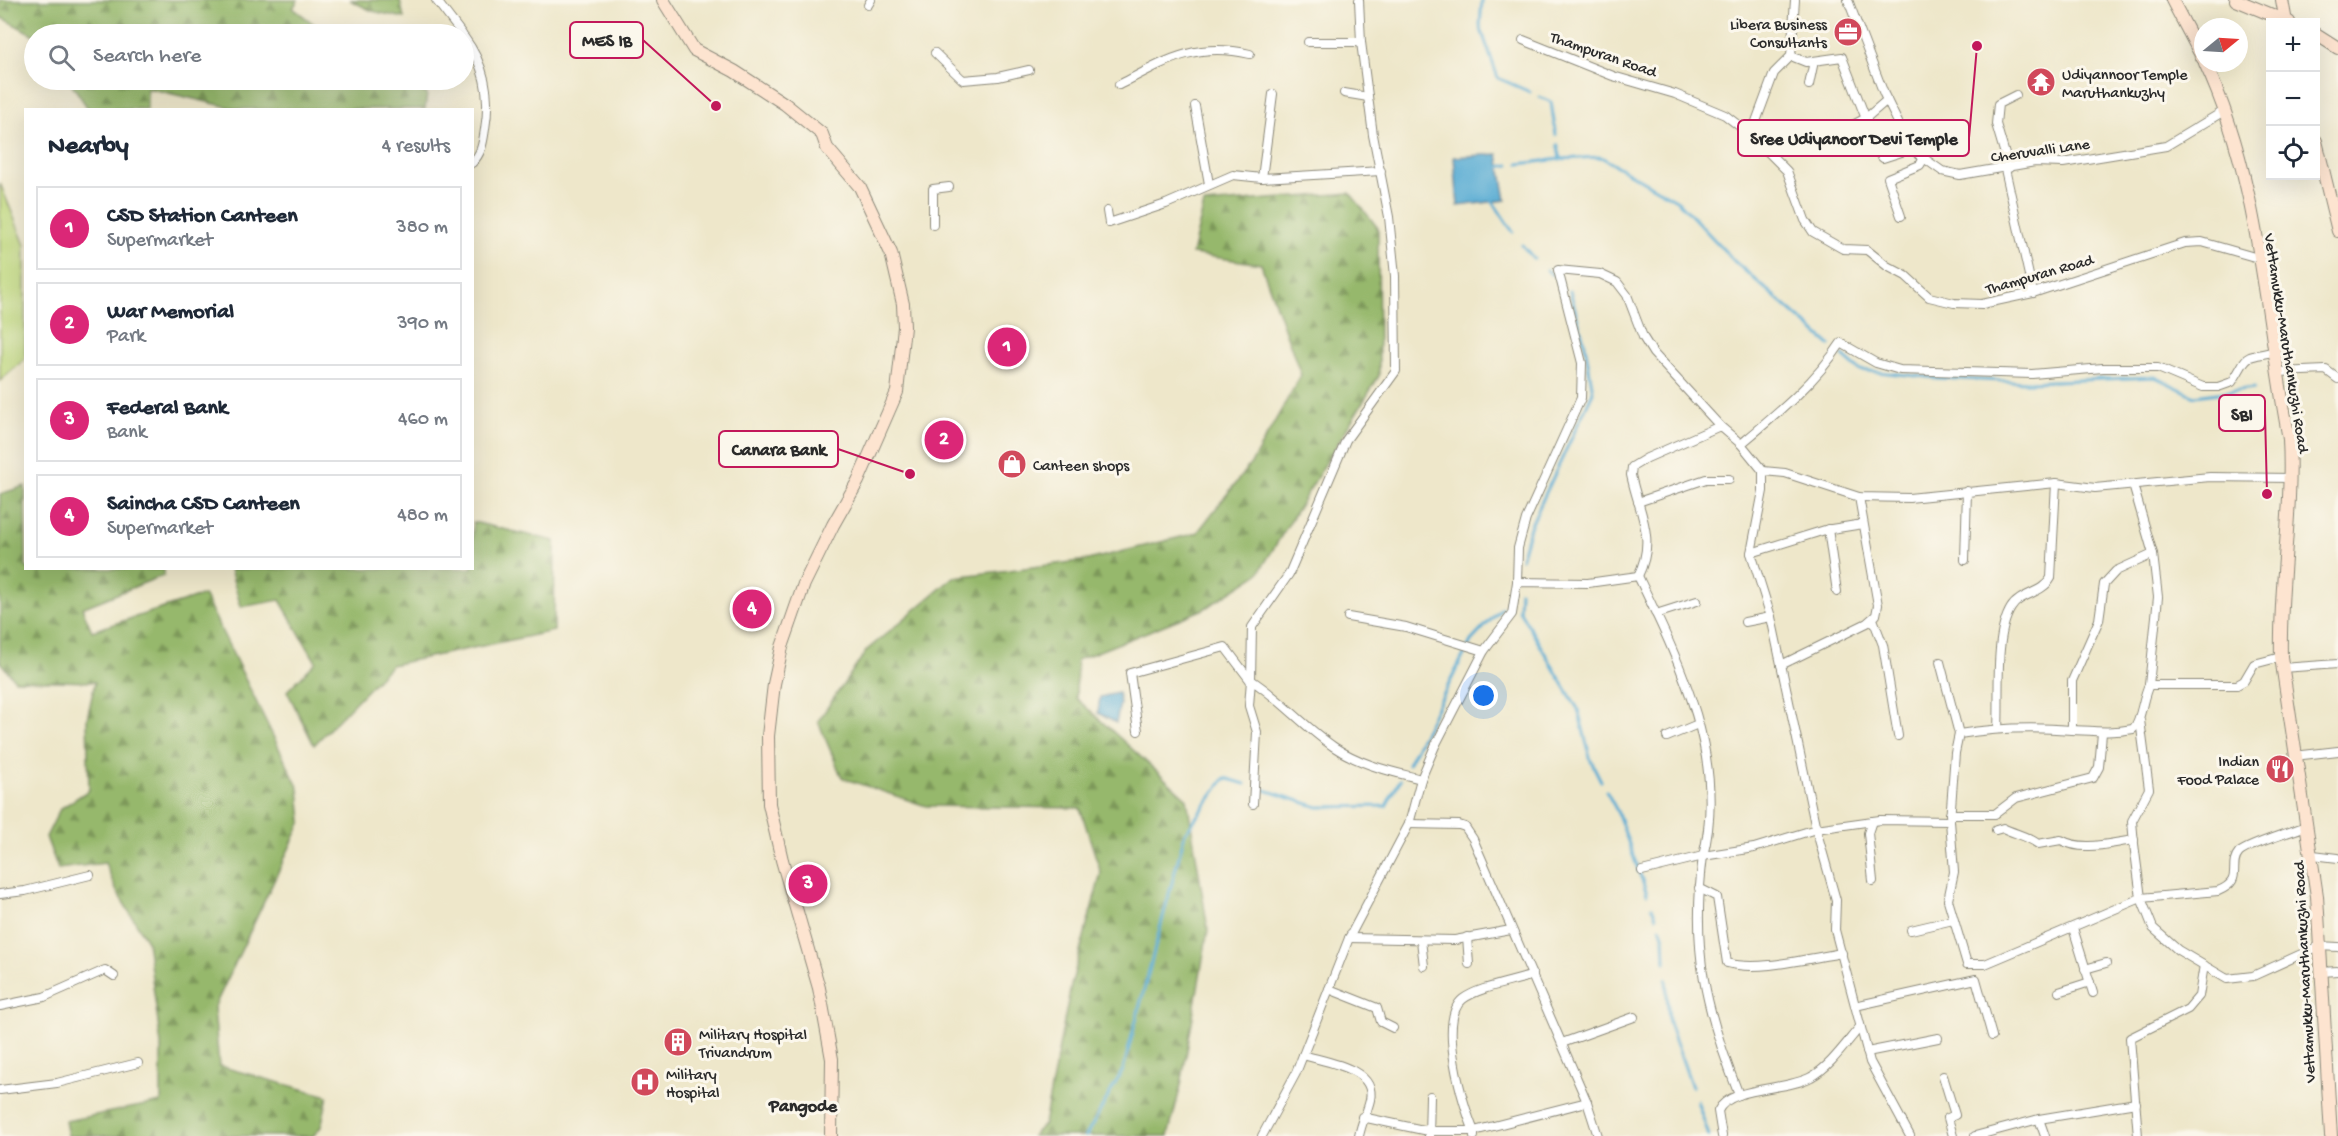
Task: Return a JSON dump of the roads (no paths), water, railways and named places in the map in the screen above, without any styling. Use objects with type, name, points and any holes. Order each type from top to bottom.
[{"type":"main road","points":[[663,0],[694,50],[734,70],[785,104],[822,134],[827,148],[860,187],[891,253],[903,304],[904,327],[897,392],[883,431],[804,584],[782,647],[774,684],[768,736],[769,804],[782,860],[819,988],[832,1059],[831,1136]]},
{"type":"main road","name":"Vettamukku-Maruthankuzhi Road","points":[[2172,0],[2194,42]]},
{"type":"main road","points":[[2236,0],[2278,18]]},
{"type":"main road","points":[[2282,0],[2286,18]]},
{"type":"main road","points":[[2320,37],[2338,48]]},
{"type":"main road","name":"Vettamukku-Maruthankuzhi Road","points":[[2208,72],[2224,111],[2248,201],[2289,439],[2291,478],[2280,618],[2281,663],[2294,756],[2313,855],[2331,1136]]},
{"type":"main road","points":[[2320,157],[2338,231]]},
{"type":"street","points":[[436,0],[454,24]]},
{"type":"street","points":[[1253,804],[1257,732],[1249,705],[1252,627],[1289,574],[1346,440],[1396,371],[1395,276],[1381,171],[1368,97],[1361,42],[1359,0]]},
{"type":"street","points":[[1751,135],[1774,73],[1791,56],[1796,0]]},
{"type":"street","points":[[1791,56],[1806,62],[1842,57],[1883,158],[1911,149],[1887,100],[1848,0]]},
{"type":"street","name":"Thampuran Road","points":[[1523,40],[1613,76],[1688,99],[1725,115],[1751,135],[1787,171],[1805,220],[1813,232],[1843,249],[1868,250],[1887,266],[1906,276],[1929,297],[1954,303],[1982,304],[2033,293],[2185,243],[2202,242],[2258,258]]},
{"type":"street","points":[[1308,42],[1361,42]]},
{"type":"street","points":[[1119,86],[1167,58],[1196,50],[1228,49],[1250,54]]},
{"type":"street","points":[[935,53],[963,80],[998,77],[1029,70]]},
{"type":"street","points":[[474,54],[489,96],[482,149],[474,160]]},
{"type":"street","points":[[1809,85],[1814,62]]},
{"type":"street","points":[[1344,93],[1368,97]]},
{"type":"street","points":[[1262,178],[1273,94]]},
{"type":"street","points":[[2016,95],[1998,104],[1996,123],[2033,293]]},
{"type":"street","points":[[1851,126],[1866,118],[1887,100]]},
{"type":"street","points":[[1195,106],[1209,184]]},
{"type":"street","name":"Cheruvalli Lane","points":[[1911,149],[1925,156],[1942,171],[1960,175],[2007,169],[2035,162],[2075,161],[2131,149],[2166,146],[2224,111]]},
{"type":"street","points":[[1901,216],[1888,178],[1920,165],[1925,156]]},
{"type":"street","points":[[1107,212],[1109,224],[1166,204],[1233,175],[1262,178],[1381,171]]},
{"type":"street","points":[[933,225],[933,189],[949,187]]},
{"type":"street","points":[[1262,1136],[1304,1055],[1349,938],[1409,824],[1421,779],[1484,651],[1512,614],[1517,582],[1518,548],[1526,519],[1581,398],[1584,382],[1582,363],[1558,270],[1600,274],[1617,282],[1627,295],[1643,337],[1653,353],[1720,426],[1741,444],[1763,471],[1763,491],[1751,552],[1771,617],[1816,829],[1836,900],[1835,930],[1860,1027],[1867,1052],[1910,1136]]},
{"type":"street","points":[[1741,444],[1783,409],[1826,367],[1841,343],[1876,363],[1900,370],[2032,374],[2103,368],[2158,368],[2203,387],[2218,387],[2232,382],[2242,362],[2250,356],[2273,352]]},
{"type":"street","points":[[2278,372],[2326,370],[2338,379]]},
{"type":"street","points":[[1638,576],[1647,558],[1647,544],[1646,526],[1631,475],[1632,467],[1637,462],[1720,426]]},
{"type":"street","points":[[1763,471],[1785,473],[1859,497],[1909,498],[2056,483],[2095,488],[2210,477],[2291,478]]},
{"type":"street","points":[[1638,502],[1706,479],[1729,479]]},
{"type":"street","points":[[1998,729],[2004,623],[2016,602],[2047,585],[2051,578],[2056,483]]},
{"type":"street","points":[[2133,486],[2153,554],[2158,597],[2149,685],[2143,698],[2140,720],[2149,789],[2132,821],[2141,898],[2153,928],[2178,950],[2227,979],[2236,980],[2253,976],[2319,946],[2338,947]]},
{"type":"street","points":[[1965,560],[1967,491]]},
{"type":"street","points":[[1859,497],[1878,605],[1873,619],[1883,645],[1898,736]]},
{"type":"street","points":[[1751,552],[1828,529],[1863,524]]},
{"type":"street","points":[[1828,529],[1837,592]]},
{"type":"street","points":[[2073,730],[2072,681],[2099,620],[2104,584],[2116,571],[2153,554]]},
{"type":"street","points":[[1517,582],[1588,583],[1638,576]]},
{"type":"street","points":[[1638,576],[1682,666],[1703,738],[1708,784],[1707,835],[1699,888],[1698,947],[1707,998],[1721,1050],[1739,1095]]},
{"type":"street","points":[[1656,614],[1697,601]]},
{"type":"street","points":[[1348,616],[1406,627],[1484,651]]},
{"type":"street","points":[[1745,622],[1771,617]]},
{"type":"street","points":[[1781,665],[1873,619]]},
{"type":"street","points":[[1138,731],[1130,673],[1225,647],[1251,680],[1270,692],[1334,747],[1369,766],[1421,779]]},
{"type":"street","points":[[1940,662],[1959,734],[1955,753],[1950,818],[1954,872],[1948,900],[1967,964],[1985,963],[2141,898],[2203,893],[2228,887],[2236,873],[2235,860],[2243,850],[2307,826]]},
{"type":"street","points":[[2149,685],[2237,685],[2244,681],[2254,664],[2338,664]]},
{"type":"street","points":[[1959,734],[1998,729],[2073,730],[2102,733],[2133,729],[2140,720]]},
{"type":"street","points":[[1666,737],[1698,724]]},
{"type":"street","points":[[1642,871],[1703,856],[1754,848],[1816,829],[1872,821],[1995,814],[2016,798],[2093,778],[2099,767],[2102,733]]},
{"type":"street","points":[[2294,756],[2338,751]]},
{"type":"street","points":[[1872,821],[1868,833],[1873,881]]},
{"type":"street","points":[[1409,824],[1459,825],[1465,827],[1473,839],[1587,1102],[1598,1136]]},
{"type":"street","points":[[1996,830],[2003,828],[2030,838],[2038,844],[2061,840],[2069,846],[2085,847],[2134,840]]},
{"type":"street","points":[[2313,855],[2338,858]]},
{"type":"street","points":[[0,894],[25,891],[90,875]]},
{"type":"street","points":[[1699,888],[1717,897],[1727,963],[1741,967],[1800,962],[1842,953]]},
{"type":"street","points":[[1911,930],[1953,920]]},
{"type":"street","points":[[2073,928],[2093,993]]},
{"type":"street","points":[[1349,938],[1421,940],[1467,937],[1511,930]]},
{"type":"street","points":[[1467,937],[1469,964]]},
{"type":"street","points":[[1421,940],[1424,966]]},
{"type":"street","points":[[2085,969],[2106,963]]},
{"type":"street","points":[[2138,1136],[2130,1038],[2188,1009],[2199,996],[2204,965]]},
{"type":"street","points":[[0,1006],[44,997],[105,970],[114,976]]},
{"type":"street","points":[[2320,972],[2338,971]]},
{"type":"street","points":[[1474,1134],[1465,1111],[1457,1076],[1452,1019],[1461,1001],[1472,994],[1533,975]]},
{"type":"street","points":[[1855,1006],[1976,979],[1992,1036]]},
{"type":"street","points":[[2059,992],[2090,982]]},
{"type":"street","points":[[1329,989],[1377,1008],[1381,1022],[1393,1028]]},
{"type":"street","points":[[1562,1043],[1634,1017]]},
{"type":"street","points":[[1722,1136],[1718,1111],[1728,1098],[1797,1083],[1813,1077],[1860,1027]]},
{"type":"street","points":[[1867,1052],[1938,1038]]},
{"type":"street","points":[[1304,1055],[1363,1076],[1369,1088],[1370,1100],[1362,1117],[1359,1136]]},
{"type":"street","points":[[0,1090],[57,1083],[138,1063]]},
{"type":"street","points":[[1943,1076],[1955,1115],[1948,1118],[1953,1136]]},
{"type":"street","points":[[1429,1134],[1430,1096]]},
{"type":"street","points":[[1362,1117],[1429,1134],[1474,1134],[1587,1102]]},
{"type":"street","points":[[1975,1136],[2039,1119],[2136,1103]]},
{"type":"street","points":[[2039,1119],[2045,1136]]},
{"type":"water","points":[[1498,154],[1506,200],[1458,206],[1454,157]]},
{"type":"water","points":[[1118,693],[1120,703],[1116,723],[1098,713],[1100,697]]},
{"type":"waterway","points":[[1482,0],[1480,26],[1498,78],[1530,92]]},
{"type":"waterway","points":[[1540,97],[1551,102],[1556,135]]},
{"type":"waterway","points":[[1558,145],[1560,159],[1601,157],[1678,201],[1735,262],[1830,345]]},
{"type":"waterway","points":[[1519,164],[1560,159]]},
{"type":"waterway","points":[[1499,167],[1509,165]]},
{"type":"waterway","points":[[1491,199],[1513,232]]},
{"type":"waterway","points":[[1522,245],[1534,259]]},
{"type":"waterway","points":[[1547,270],[1552,275]]},
{"type":"waterway","points":[[1521,559],[1530,527],[1593,392],[1585,345],[1570,291]]},
{"type":"waterway","points":[[1843,356],[1859,370],[1937,378],[2028,382],[2155,377],[2195,396],[2254,388]]},
{"type":"waterway","points":[[1520,591],[1519,610],[1578,709],[1591,761],[1601,781]]},
{"type":"waterway","points":[[1408,764],[1471,641],[1502,608]]},
{"type":"waterway","points":[[1086,1136],[1123,1070],[1185,833],[1225,778],[1245,784]]},
{"type":"waterway","points":[[1262,789],[1318,807],[1386,806],[1400,780]]},
{"type":"waterway","points":[[1606,791],[1617,811],[1647,894]]},
{"type":"waterway","points":[[1652,907],[1656,917]]},
{"type":"waterway","points":[[1660,927],[1664,938],[1665,962]]},
{"type":"waterway","points":[[1666,979],[1669,1023],[1692,1087]]},
{"type":"waterway","points":[[1697,1101],[1709,1136]]},
{"type":"place","name":"Libera Business Consultants","points":[[1848,32]]},
{"type":"place","name":"Sree Udiyanoor Devi Temple","points":[[1977,46]]},
{"type":"place","name":"Udiyannoor Temple Maruthankuzhy","points":[[2041,82]]},
{"type":"place","name":"MES IB","points":[[716,106]]},
{"type":"place","name":"CSD Station Canteen","points":[[1007,347]]},
{"type":"place","name":"War Memorial","points":[[944,440]]},
{"type":"place","name":"Canteen shops","points":[[1012,464]]},
{"type":"place","name":"Canara Bank","points":[[910,474]]},
{"type":"place","name":"SBI","points":[[2267,494]]},
{"type":"place","name":"Saincha CSD Canteen","points":[[752,609]]},
{"type":"place","name":"Indian Food Palace","points":[[2280,769]]},
{"type":"place","name":"Federal Bank","points":[[808,884]]},
{"type":"place","name":"Military Hospital Trivandrum","points":[[678,1042]]},
{"type":"place","name":"Military Hospital","points":[[645,1082]]},
{"type":"district","name":"Pangode","points":[[803,1105]]}]
